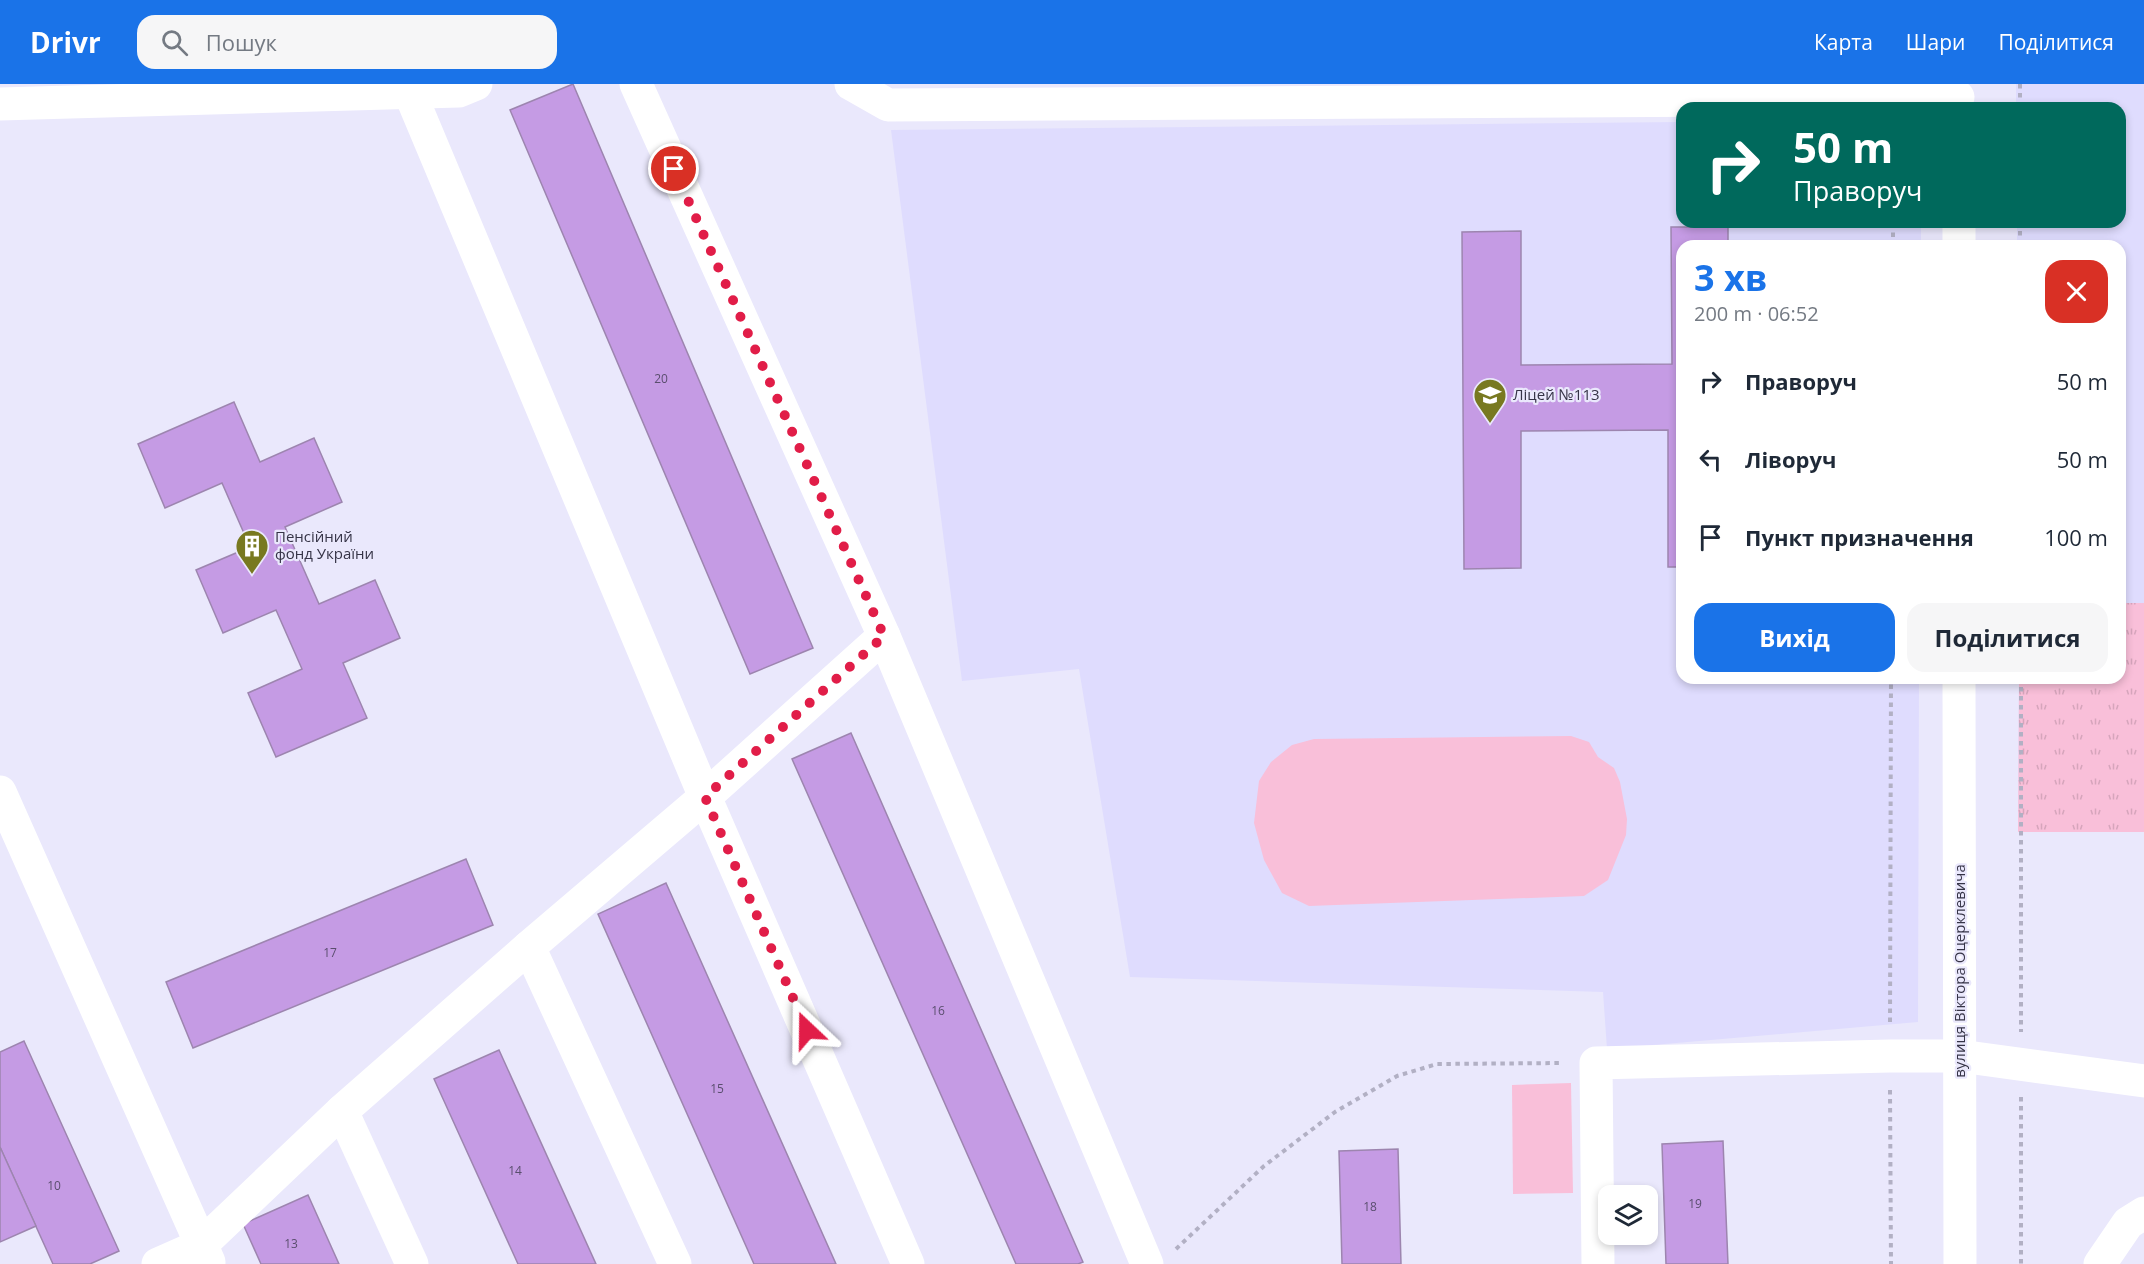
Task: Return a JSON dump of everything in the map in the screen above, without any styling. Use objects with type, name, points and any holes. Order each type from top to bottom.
[{"type":"street","points":[[0,104],[459,91],[476,84]]},
{"type":"street","points":[[636,84],[884,636],[1158,1260]]},
{"type":"street","points":[[851,84],[888,105],[1125,94],[1893,99],[1958,96]]},
{"type":"street","points":[[410,93],[705,797],[908,1264]]},
{"type":"street","points":[[158,1264],[206,1254],[342,1111],[705,797],[884,636]]},
{"type":"street","name":"вулиця Віктора Оцерклевича","points":[[1959,684],[1960,1264]]},
{"type":"street","points":[[0,792],[206,1254]]},
{"type":"street","points":[[529,947],[675,1264]]},
{"type":"street","points":[[1598,1264],[1596,1063],[1960,1056],[2144,1081]]},
{"type":"street","points":[[342,1111],[412,1264]]},
{"type":"street","points":[[2100,1264],[2128,1223],[2144,1213]]},
{"type":"path","points":[[2020,84],[2020,102]]},
{"type":"path","points":[[1891,684],[1891,1264]]},
{"type":"path","points":[[2020,684],[2021,1264]]},
{"type":"path","points":[[1158,1260],[1264,1166],[1335,1112],[1397,1076],[1437,1064],[1596,1063]]},
{"type":"shaded area","points":[[2016,84],[2144,84],[2144,832],[2018,832],[2019,684],[2126,684],[2126,240],[2017,240],[2017,228],[2126,228],[2126,102],[2016,102]]},
{"type":"shaded area","name":"Ліцей №113","points":[[1676,122],[1676,228],[1921,228],[1921,240],[1676,240],[1676,684],[1919,684],[1918,1022],[1607,1049],[1603,992],[1130,977],[1079,669],[962,681],[891,130]]},
{"type":"green space","points":[[2126,603],[2144,603],[2144,832],[2018,832],[2019,684],[2126,684]]},
{"type":"green space","points":[[1571,736],[1589,742],[1598,757],[1614,768],[1620,782],[1627,819],[1626,835],[1608,880],[1584,896],[1309,906],[1282,893],[1264,860],[1254,823],[1259,781],[1271,762],[1292,745],[1314,739]]},
{"type":"green space","points":[[1571,1083],[1573,1193],[1513,1194],[1512,1085]]},
{"type":"building","points":[[573,84],[813,648],[750,674],[510,110]]},
{"type":"building","points":[[1671,227],[1728,228],[1728,240],[1676,240],[1676,567],[1668,567],[1668,430],[1521,431],[1521,568],[1464,569],[1462,232],[1521,231],[1521,365],[1672,364]]},
{"type":"building","name":"Пенсійний фонд України","points":[[234,402],[260,462],[314,438],[342,502],[285,527],[319,604],[375,580],[400,638],[343,663],[367,718],[276,757],[248,693],[302,669],[276,610],[223,633],[196,570],[250,547],[222,483],[165,508],[138,444]]},
{"type":"building","points":[[851,733],[1083,1262],[1078,1264],[1016,1264],[792,759]]},
{"type":"building","points":[[466,859],[493,925],[193,1048],[166,982]]},
{"type":"building","points":[[666,883],[836,1264],[754,1264],[598,914]]},
{"type":"building","points":[[24,1041],[119,1251],[90,1264],[53,1264],[0,1147],[0,1052]]},
{"type":"building","points":[[499,1050],[596,1264],[518,1264],[434,1079]]},
{"type":"building","points":[[1723,1141],[1728,1264],[1666,1264],[1662,1144]]},
{"type":"building","points":[[0,1147],[36,1226],[0,1242]]},
{"type":"building","points":[[1398,1149],[1401,1264],[1342,1264],[1339,1151]]},
{"type":"building","points":[[308,1195],[339,1264],[261,1264],[243,1224]]},
{"type":"place","name":"Ліцей №113","points":[[1490,424]]},
{"type":"place","name":"Пенсійний фонд України","points":[[252,575]]},
{"type":"route","points":[[674,169],[884,636],[705,797],[807,1030]]}]
